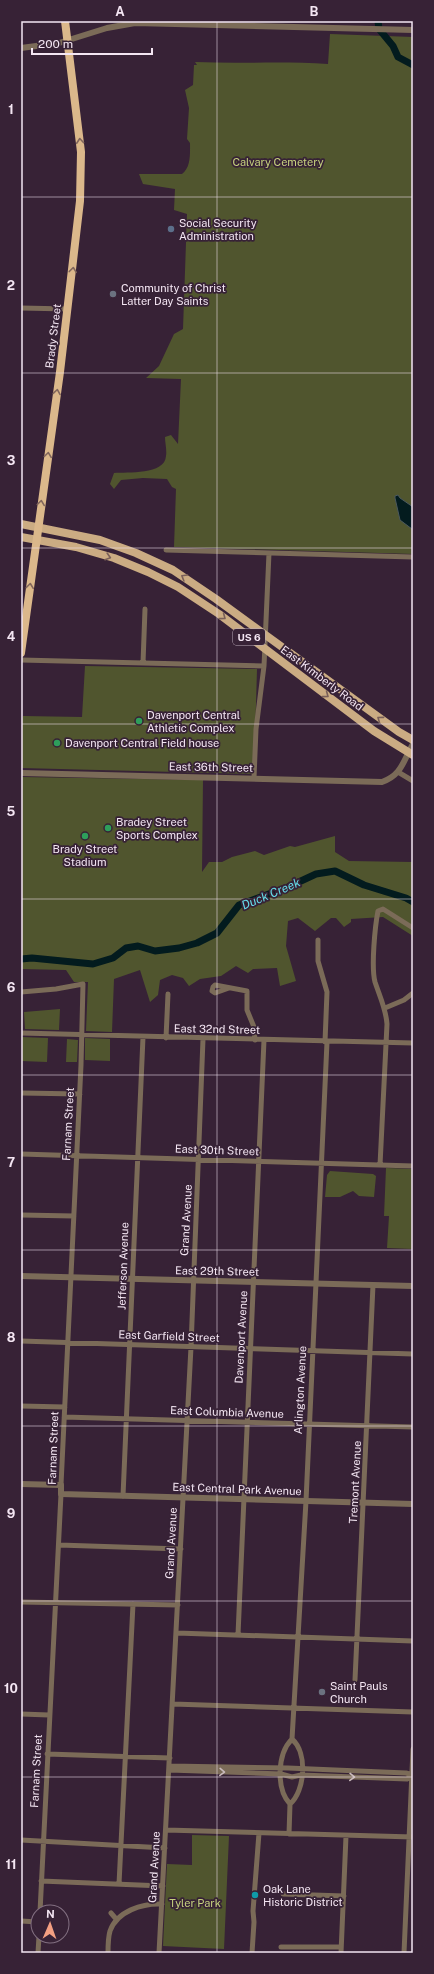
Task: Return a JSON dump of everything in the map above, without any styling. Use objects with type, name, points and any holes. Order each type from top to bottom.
[{"type":"highway","name":"Brady Street","points":[[21,653],[78,229],[81,181],[78,125],[66,41],[65,21]]},
{"type":"main road","name":"East Kimberly Road","points":[[21,524],[38,526],[100,540],[136,553],[173,570],[192,582],[399,732],[413,740]]},
{"type":"main road","name":"East Kimberly Road","points":[[21,536],[76,547],[114,558],[148,572],[178,587],[219,614],[368,726],[411,754]]},
{"type":"street","points":[[21,48],[66,41],[107,28],[135,23],[230,23],[413,30]]},
{"type":"street","points":[[21,308],[68,309]]},
{"type":"street","points":[[166,550],[413,557]]},
{"type":"street","points":[[254,778],[256,730],[264,666],[269,553]]},
{"type":"street","points":[[143,663],[145,609]]},
{"type":"street","points":[[21,660],[264,666]]},
{"type":"street","points":[[413,744],[411,754],[398,772],[413,781]]},
{"type":"street","name":"East 36th Street","points":[[21,773],[382,782],[398,772]]},
{"type":"street","points":[[380,1165],[387,1024],[385,1008],[375,981],[374,968],[378,910],[382,909],[389,912],[413,928]]},
{"type":"street","name":"Arlington Avenue","points":[[289,1834],[290,1804],[285,1799],[281,1787],[281,1771],[285,1750],[292,1739],[294,1709],[306,1501],[308,1424],[326,1042],[327,992],[318,961],[318,940]]},
{"type":"street","name":"Farnam Street","points":[[21,992],[56,989],[83,984],[80,1094],[40,1904]]},
{"type":"street","points":[[229,988],[247,991],[247,1010],[254,1026],[255,1040]]},
{"type":"street","points":[[385,1008],[404,1000],[413,993]]},
{"type":"street","points":[[166,1038],[168,994]]},
{"type":"street","name":"East 32nd Street","points":[[21,1033],[413,1044]]},
{"type":"street","name":"Jefferson Avenue","points":[[123,1496],[143,1037]]},
{"type":"street","name":"Grand Avenue","points":[[160,1953],[200,1160],[203,1039]]},
{"type":"street","name":"Davenport Avenue","points":[[238,1635],[264,1040]]},
{"type":"street","points":[[21,1092],[80,1094]]},
{"type":"street","name":"East 30th Street","points":[[21,1154],[413,1166]]},
{"type":"street","points":[[21,1215],[74,1216]]},
{"type":"street","name":"East 29th Street","points":[[21,1276],[413,1286]]},
{"type":"street","name":"Tremont Avenue","points":[[355,1680],[368,1426],[373,1285]]},
{"type":"street","name":"East Garfield Street","points":[[21,1341],[413,1354]]},
{"type":"street","points":[[21,1406],[65,1407]]},
{"type":"street","name":"East Columbia Avenue","points":[[64,1417],[413,1427]]},
{"type":"street","points":[[21,1484],[61,1485]]},
{"type":"street","name":"East Central Park Avenue","points":[[61,1494],[413,1504]]},
{"type":"street","points":[[59,1545],[181,1549]]},
{"type":"street","points":[[21,1602],[178,1605]]},
{"type":"street","points":[[119,1884],[133,1604]]},
{"type":"street","points":[[177,1633],[413,1641]]},
{"type":"street","points":[[173,1704],[413,1712]]},
{"type":"street","points":[[21,1714],[49,1715]]},
{"type":"street","name":"Arlington Avenue","points":[[290,1804],[296,1799],[299,1792],[301,1772],[300,1750],[292,1739]]},
{"type":"street","points":[[404,1953],[411,1837],[413,1749]]},
{"type":"street","points":[[47,1754],[170,1758]]},
{"type":"street","points":[[170,1768],[301,1772],[406,1773],[412,1775]]},
{"type":"street","points":[[281,1771],[292,1777],[301,1772]]},
{"type":"street","points":[[166,1830],[411,1837]]},
{"type":"street","points":[[252,1953],[254,1922],[253,1911],[259,1833]]},
{"type":"street","points":[[341,1953],[346,1836]]},
{"type":"street","points":[[21,1840],[165,1848]]},
{"type":"street","points":[[41,1881],[163,1886]]},
{"type":"street","points":[[283,1894],[344,1896]]},
{"type":"street","points":[[108,1953],[110,1930],[117,1920],[134,1908],[151,1904],[162,1904]]},
{"type":"street","points":[[112,1913],[117,1920]]},
{"type":"street","points":[[281,1946],[342,1947]]},
{"type":"green space","name":"Calvary Cemetery","points":[[330,34],[413,37],[413,554],[174,547],[176,489],[172,487],[167,479],[143,478],[121,480],[114,489],[110,484],[114,473],[144,471],[159,467],[164,462],[166,456],[165,437],[171,435],[178,444],[181,379],[146,378],[159,366],[174,334],[183,329],[187,214],[174,210],[175,189],[143,184],[139,174],[182,174],[187,168],[190,143],[187,139],[189,108],[185,90],[193,85],[194,65],[197,65],[195,62],[328,64]]},
{"type":"green space","name":"Davenport Central Athletic Complex","points":[[85,666],[257,669],[254,774],[21,768],[21,724],[23,716],[82,717]]},
{"type":"green space","points":[[21,777],[203,780],[202,872],[209,862],[222,862],[232,857],[255,851],[264,855],[290,846],[295,847],[335,836],[335,852],[349,861],[413,862],[413,936],[383,917],[351,919],[351,922],[344,927],[336,918],[331,918],[315,931],[298,918],[288,921],[286,946],[296,981],[280,986],[277,968],[253,969],[248,973],[236,966],[221,976],[200,979],[189,986],[183,978],[172,975],[160,980],[158,995],[150,1002],[140,970],[114,979],[112,1032],[86,1031],[88,982],[74,982],[66,970],[21,969]]},
{"type":"green space","points":[[60,1009],[59,1030],[25,1029],[24,1012]]},
{"type":"green space","points":[[21,1037],[48,1038],[47,1062],[21,1061]]},
{"type":"green space","points":[[85,1038],[110,1039],[110,1061],[85,1060]]},
{"type":"green space","points":[[67,1039],[78,1040],[77,1062],[66,1062]]},
{"type":"green space","points":[[386,1168],[413,1169],[413,1249],[387,1248],[389,1216],[384,1216]]},
{"type":"green space","points":[[330,1171],[373,1174],[376,1176],[374,1197],[359,1196],[353,1191],[340,1197],[325,1197],[327,1175]]},
{"type":"green space","name":"Tyler Park","points":[[192,1835],[229,1836],[224,1949],[163,1946],[167,1864],[192,1865]]},
{"type":"shaded area","points":[[398,495],[413,507],[413,532],[412,529],[400,520],[395,498],[395,496]]},
{"type":"waterway","points":[[378,21],[379,29],[393,46],[398,57],[413,65]]},
{"type":"waterway","name":"Duck Creek","points":[[21,959],[32,958],[93,964],[113,958],[126,948],[138,946],[155,951],[179,948],[197,943],[217,933],[239,905],[288,887],[316,874],[335,871],[364,885],[406,898],[413,902]]},
{"type":"place","name":"Social Security Administration","points":[[171,229]]},
{"type":"place","name":"Community of Christ Latter Day Saints","points":[[113,294]]},
{"type":"place","name":"Davenport Central Athletic Complex","points":[[139,721]]},
{"type":"place","name":"Davenport Central Field house","points":[[57,743]]},
{"type":"place","name":"Bradey Street Sports Complex","points":[[108,828]]},
{"type":"place","name":"Brady Street Stadium","points":[[85,836]]},
{"type":"place","name":"Saint Pauls Church","points":[[322,1692]]},
{"type":"place","name":"Oak Lane Historic District","points":[[255,1895]]}]
